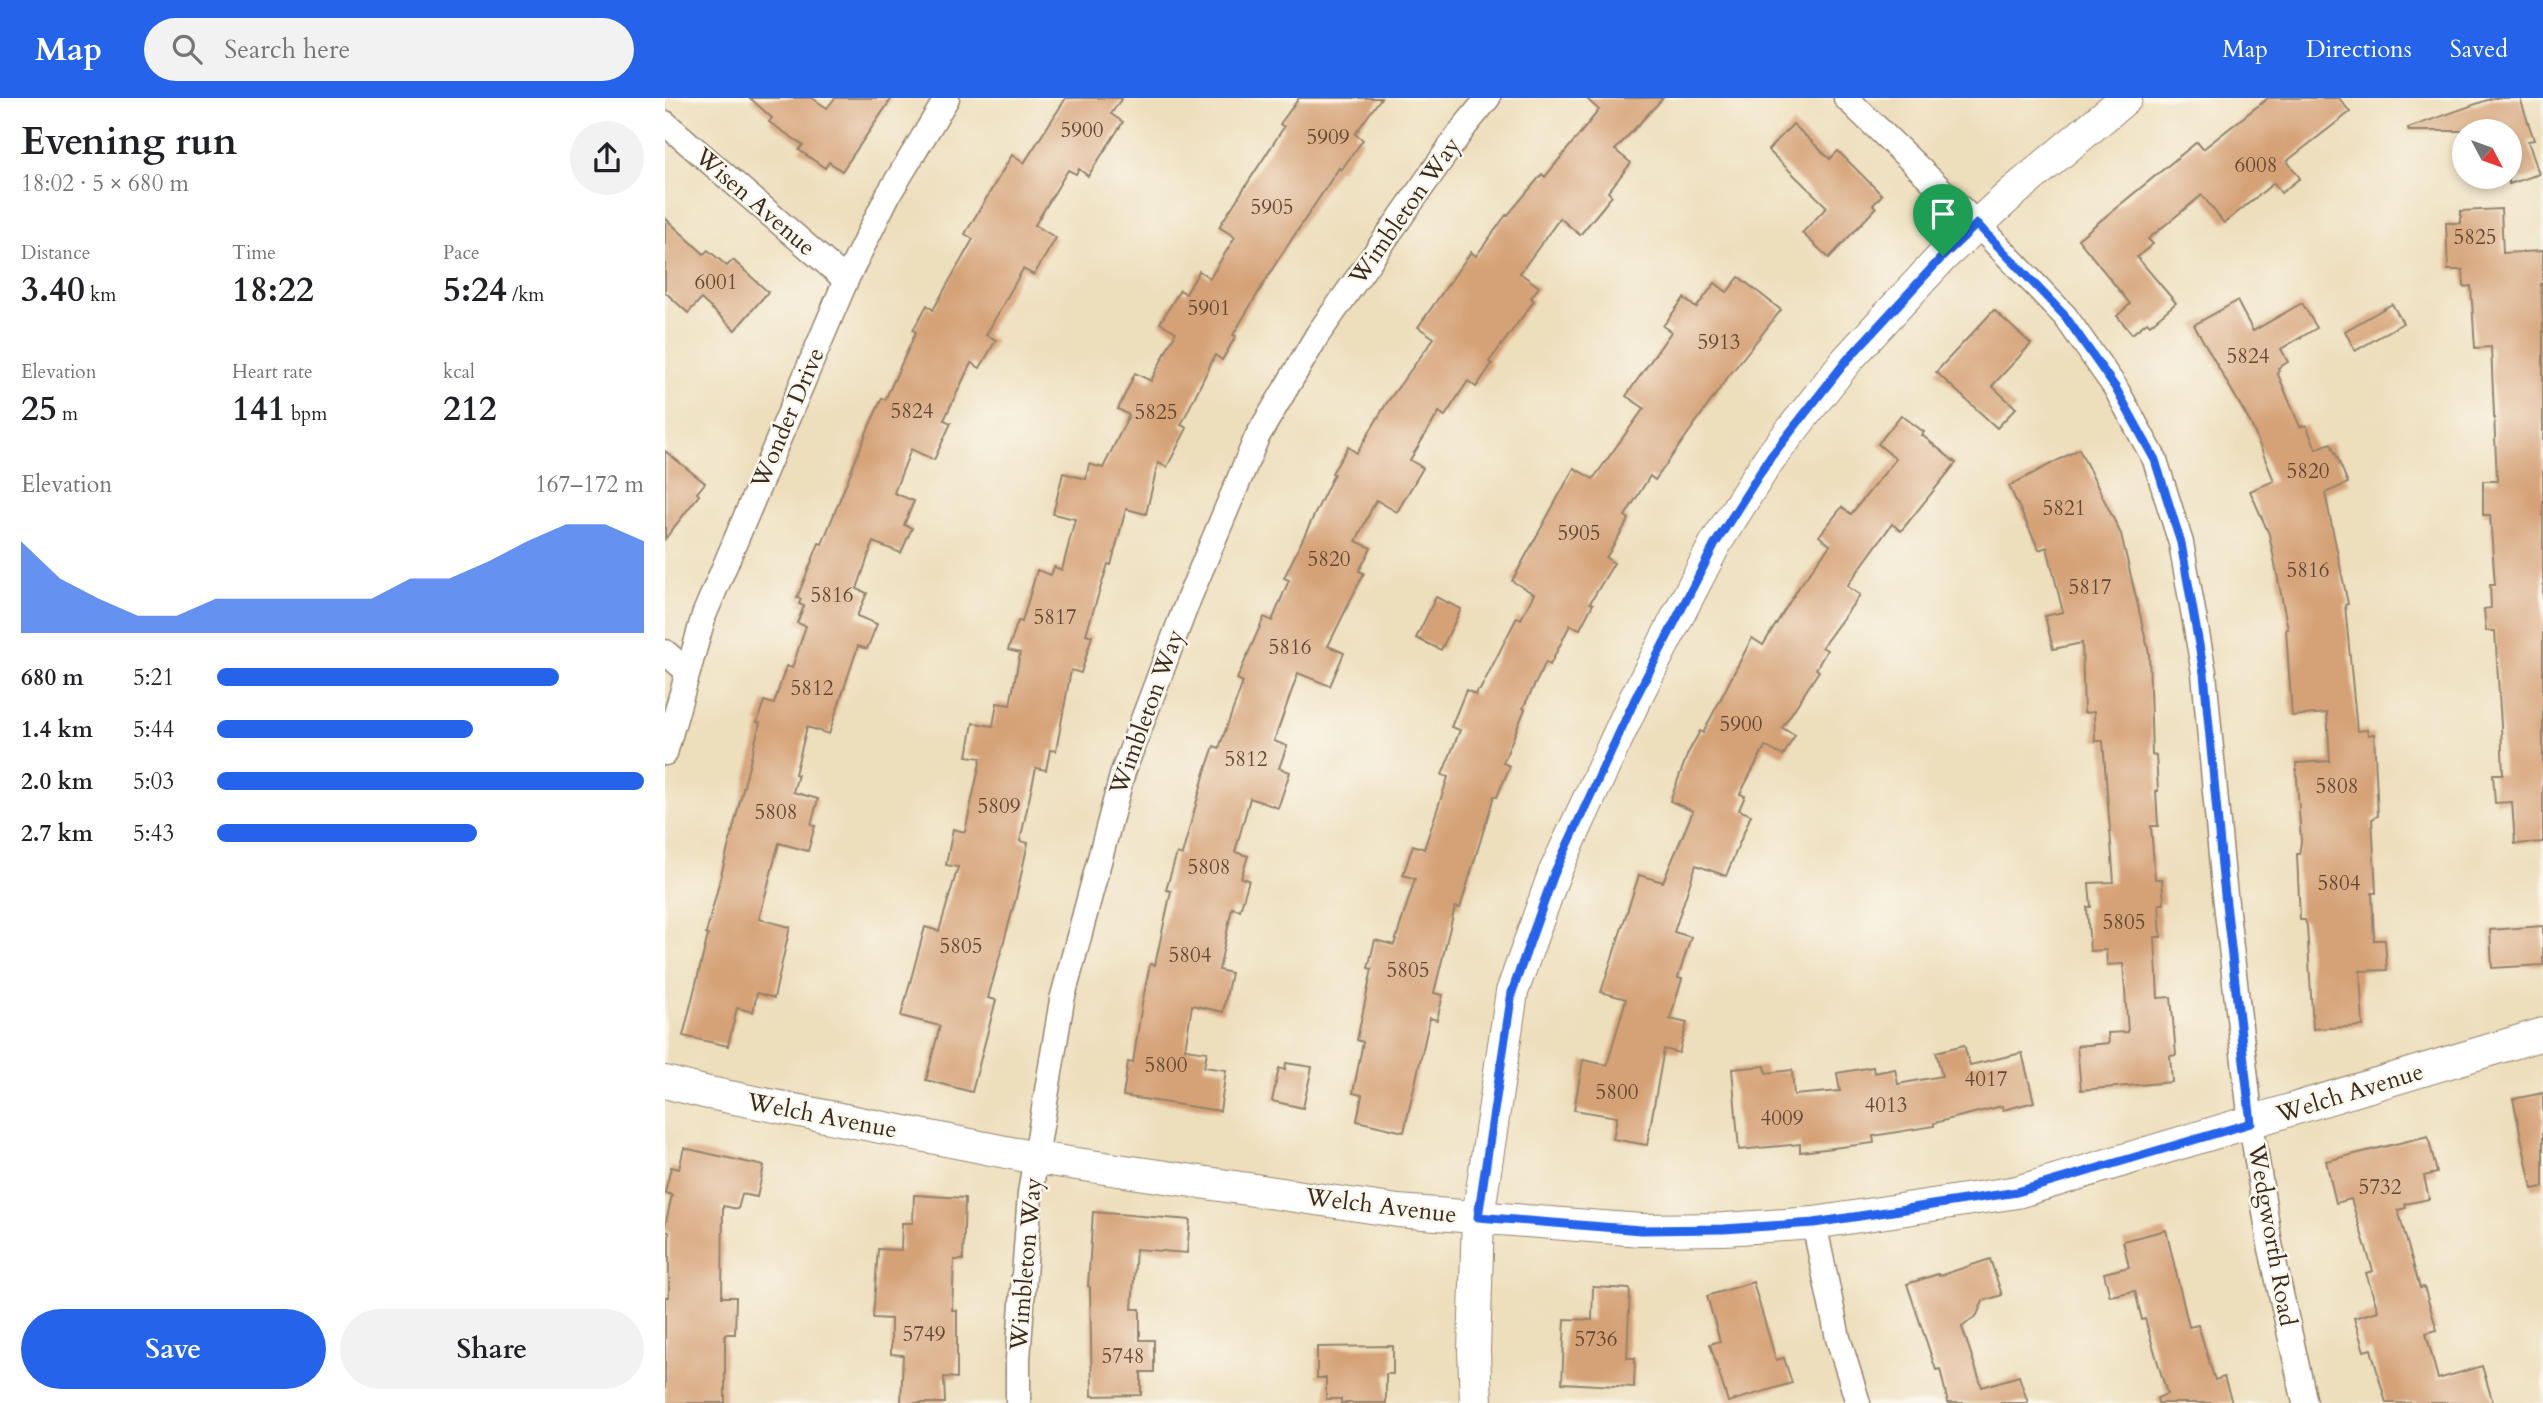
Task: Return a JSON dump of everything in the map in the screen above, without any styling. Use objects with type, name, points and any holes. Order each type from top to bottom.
[{"type":"street","name":"Wonder Drive","points":[[665,753],[704,615],[846,280],[888,195],[947,98]]},
{"type":"street","name":"Wimbleton Way","points":[[1018,1403],[1018,1359],[1030,1193],[1062,1000],[1123,772],[1189,598],[1257,437],[1318,334],[1465,125],[1487,98]]},
{"type":"street","name":"Wedgworth Road","points":[[1846,98],[1977,224],[2065,316],[2115,387],[2155,460],[2181,543],[2204,673],[2223,877],[2251,1123],[2270,1244],[2305,1403]]},
{"type":"street","points":[[1476,1403],[1474,1350],[1478,1217],[1512,992],[1554,874],[1636,697],[1715,544],[1769,459],[1847,360],[1943,256],[1977,224],[2126,98]]},
{"type":"street","name":"Wisen Avenue","points":[[665,123],[846,280]]},
{"type":"street","points":[[665,652],[688,672]]},
{"type":"street","name":"Welch Avenue","points":[[665,1082],[1036,1158],[1398,1211],[1641,1230],[1724,1229],[1814,1223],[2017,1192],[2543,1034]]},
{"type":"street","points":[[1814,1223],[1838,1338],[1859,1403]]},
{"type":"building","points":[[750,98],[812,98],[827,108],[835,98],[892,98],[842,171],[829,162],[825,168],[799,150],[803,145],[769,122],[772,118]]},
{"type":"building","points":[[1066,98],[1122,98],[1111,114],[1123,122],[1088,176],[1079,169],[1076,174],[1068,170],[1035,225],[1056,238],[1034,275],[1023,269],[986,335],[996,340],[980,368],[971,363],[944,420],[951,423],[934,460],[911,449],[894,493],[914,501],[904,525],[912,528],[901,553],[873,542],[857,589],[867,593],[857,616],[877,624],[867,649],[858,646],[829,734],[807,727],[793,792],[818,799],[811,825],[815,826],[808,851],[779,843],[759,919],[790,927],[774,998],[757,993],[753,1012],[737,1008],[728,1046],[683,1036],[760,723],[757,722],[764,701],[774,704],[786,666],[792,668],[806,626],[797,623],[804,606],[799,604],[801,599],[797,598],[819,543],[822,544],[882,398],[885,400],[916,332],[913,330],[927,305],[933,310],[973,239],[965,234],[1012,155],[1024,163]]},
{"type":"building","points":[[1299,98],[1381,98],[1355,134],[1363,140],[1341,170],[1339,168],[1276,263],[1233,335],[1236,336],[1222,360],[1215,355],[1181,425],[1187,428],[1167,467],[1158,463],[1146,514],[1126,509],[1111,565],[1108,564],[1086,634],[1092,636],[1081,673],[1071,670],[1056,751],[1050,750],[1046,770],[1036,768],[1020,841],[1028,843],[1016,898],[988,998],[996,1000],[972,1092],[926,1080],[940,1026],[901,1016],[925,927],[939,931],[958,867],[946,865],[953,829],[965,832],[981,758],[967,756],[973,723],[993,726],[997,703],[1010,705],[1020,653],[1008,650],[1018,621],[1022,622],[1037,570],[1051,575],[1054,567],[1062,570],[1075,519],[1053,514],[1063,473],[1086,479],[1089,464],[1103,468],[1129,415],[1118,409],[1135,373],[1151,381],[1176,332],[1160,323],[1180,290],[1186,294],[1199,271],[1210,278],[1235,237],[1219,227],[1284,127],[1280,124]]},
{"type":"building","points":[[1586,98],[1663,98],[1615,150],[1631,163],[1608,192],[1612,196],[1580,235],[1560,218],[1520,273],[1539,287],[1531,298],[1534,301],[1489,362],[1492,364],[1476,387],[1468,381],[1445,416],[1439,412],[1410,460],[1423,468],[1397,512],[1376,500],[1356,541],[1371,548],[1359,571],[1364,573],[1328,646],[1344,653],[1330,686],[1298,673],[1274,741],[1287,746],[1279,768],[1290,772],[1278,808],[1250,798],[1235,852],[1248,856],[1241,878],[1249,880],[1240,910],[1232,908],[1219,970],[1231,973],[1223,1012],[1192,1005],[1185,1049],[1207,1052],[1204,1067],[1226,1070],[1220,1111],[1123,1096],[1128,1062],[1133,1063],[1150,964],[1155,965],[1171,891],[1166,890],[1177,853],[1182,855],[1214,746],[1219,748],[1243,682],[1237,679],[1264,617],[1272,621],[1289,580],[1284,578],[1334,474],[1332,473],[1348,447],[1357,453],[1386,404],[1434,338],[1418,327],[1471,252],[1476,256],[1506,215],[1542,174],[1545,177],[1599,110]]},
{"type":"building","points":[[2268,98],[2339,98],[2350,112],[2287,161],[2300,178],[2281,193],[2274,183],[2224,223],[2202,195],[2148,239],[2153,244],[2137,257],[2176,303],[2150,325],[2147,322],[2132,334],[2117,316],[2130,304],[2078,239],[2197,142],[2203,149]]},
{"type":"building","points":[[2493,98],[2520,98],[2534,140],[2528,141],[2539,174],[2522,180],[2522,119],[2452,119],[2452,131],[2409,131],[2408,128]]},
{"type":"building","points":[[1793,124],[1830,159],[1838,151],[1882,195],[1873,205],[1876,208],[1829,258],[1802,233],[1827,207],[1768,150]]},
{"type":"building","points":[[2501,209],[2503,253],[2543,251],[2543,842],[2515,844],[2512,802],[2495,803],[2493,774],[2503,774],[2501,725],[2495,631],[2486,631],[2484,609],[2491,608],[2490,585],[2495,585],[2490,515],[2483,515],[2483,481],[2497,481],[2491,347],[2475,348],[2471,286],[2464,287],[2463,270],[2448,270],[2446,223],[2461,223],[2461,211]]},
{"type":"building","points":[[665,218],[704,254],[708,250],[727,266],[733,260],[768,292],[735,330],[701,299],[688,313],[665,292]]},
{"type":"building","points":[[1739,277],[1781,310],[1728,377],[1655,480],[1650,476],[1625,516],[1629,519],[1606,558],[1614,563],[1590,603],[1593,604],[1580,629],[1570,625],[1550,665],[1546,662],[1523,708],[1525,709],[1503,763],[1510,766],[1497,797],[1494,796],[1460,908],[1455,907],[1434,993],[1443,995],[1437,1020],[1430,1018],[1404,1132],[1357,1121],[1362,1095],[1353,1093],[1363,1042],[1357,1040],[1372,969],[1368,968],[1375,940],[1394,945],[1415,879],[1403,875],[1413,845],[1424,849],[1448,777],[1442,775],[1460,730],[1451,727],[1466,690],[1476,695],[1480,690],[1517,617],[1521,619],[1534,594],[1512,581],[1574,468],[1593,479],[1644,408],[1626,396],[1671,332],[1663,326],[1684,298],[1696,308],[1715,283],[1727,292]]},
{"type":"building","points":[[2237,301],[2253,331],[2302,303],[2317,328],[2281,349],[2288,362],[2278,368],[2277,372],[2300,427],[2306,425],[2316,449],[2331,443],[2348,483],[2325,493],[2348,604],[2345,605],[2357,731],[2367,730],[2368,735],[2374,734],[2378,816],[2372,819],[2376,893],[2372,893],[2374,940],[2385,940],[2387,970],[2360,971],[2363,1026],[2313,1029],[2307,926],[2305,920],[2300,920],[2297,854],[2301,842],[2296,763],[2330,761],[2327,713],[2292,716],[2288,629],[2269,534],[2250,491],[2274,481],[2251,424],[2194,325]]},
{"type":"building","points":[[2392,304],[2403,323],[2355,351],[2345,331]]},
{"type":"building","points":[[1994,310],[2031,344],[1992,386],[2016,408],[1997,428],[1936,372]]},
{"type":"building","points":[[1901,415],[1924,432],[1922,435],[1956,463],[1901,531],[1892,524],[1847,586],[1860,595],[1822,647],[1827,650],[1816,669],[1819,671],[1782,728],[1795,735],[1783,756],[1765,746],[1740,794],[1745,796],[1739,810],[1751,815],[1726,876],[1696,865],[1674,932],[1691,937],[1678,978],[1682,979],[1670,1019],[1687,1023],[1679,1053],[1664,1049],[1647,1145],[1613,1139],[1617,1117],[1574,1110],[1583,1060],[1607,1065],[1626,999],[1601,992],[1639,875],[1663,882],[1693,811],[1670,801],[1688,753],[1700,731],[1703,733],[1752,638],[1763,645],[1799,587],[1830,545],[1819,536],[1842,507],[1851,514],[1896,459],[1878,444]]},
{"type":"building","points":[[2079,449],[2121,534],[2149,653],[2152,755],[2156,755],[2158,791],[2158,826],[2151,826],[2155,879],[2162,879],[2164,904],[2159,904],[2161,937],[2155,937],[2158,998],[2171,997],[2176,1055],[2170,1056],[2172,1082],[2081,1090],[2077,1046],[2109,1043],[2108,1033],[2128,1032],[2123,964],[2107,965],[2106,950],[2090,951],[2087,907],[2091,907],[2089,883],[2114,882],[2103,741],[2095,741],[2094,712],[2084,713],[2082,643],[2053,649],[2045,616],[2063,612],[2047,547],[2039,550],[2009,486]]},
{"type":"building","points":[[665,451],[705,483],[665,539]]},
{"type":"building","points":[[1436,597],[1461,609],[1441,650],[1416,638]]},
{"type":"building","points":[[2543,926],[2543,965],[2492,968],[2490,930]]},
{"type":"building","points":[[1964,1045],[1970,1065],[2022,1053],[2034,1102],[2003,1110],[2002,1106],[1934,1123],[1934,1126],[1873,1136],[1874,1143],[1800,1152],[1800,1144],[1739,1150],[1732,1069],[1765,1066],[1766,1073],[1792,1070],[1794,1095],[1840,1091],[1837,1073],[1873,1067],[1874,1073],[1895,1069],[1898,1084],[1942,1076],[1936,1052]]},
{"type":"building","points":[[1286,1063],[1312,1067],[1303,1108],[1272,1101],[1279,1068],[1285,1070]]},
{"type":"building","points":[[2543,1093],[2543,1187],[2532,1189],[2513,1099]]},
{"type":"building","points":[[2428,1136],[2437,1173],[2424,1176],[2429,1199],[2405,1204],[2406,1208],[2398,1210],[2420,1288],[2424,1287],[2437,1330],[2426,1333],[2438,1379],[2482,1366],[2493,1403],[2386,1403],[2371,1349],[2364,1351],[2354,1318],[2378,1311],[2366,1273],[2373,1271],[2351,1199],[2336,1203],[2326,1161]]},
{"type":"building","points":[[684,1148],[764,1166],[757,1197],[742,1194],[738,1209],[723,1206],[722,1297],[736,1297],[735,1334],[725,1334],[725,1403],[665,1403],[665,1297],[669,1297],[669,1232],[665,1231],[665,1226],[672,1195],[665,1193],[671,1167],[679,1169]]},
{"type":"building","points":[[914,1195],[965,1198],[963,1260],[954,1260],[952,1310],[957,1310],[957,1378],[944,1377],[945,1403],[901,1403],[903,1355],[891,1354],[891,1319],[873,1318],[878,1249],[901,1250],[902,1223],[913,1223]]},
{"type":"building","points":[[1093,1212],[1190,1220],[1187,1253],[1136,1249],[1132,1309],[1140,1309],[1140,1340],[1154,1340],[1154,1372],[1141,1372],[1141,1395],[1092,1396],[1088,1286]]},
{"type":"building","points":[[2166,1230],[2189,1327],[2198,1325],[2215,1380],[2224,1377],[2232,1403],[2158,1403],[2157,1398],[2167,1394],[2135,1291],[2110,1296],[2104,1273],[2129,1267],[2123,1241]]},
{"type":"building","points":[[1990,1259],[2002,1295],[1983,1301],[1977,1315],[1962,1327],[1982,1387],[2019,1376],[2028,1403],[1948,1403],[1940,1369],[1936,1370],[1907,1284]]},
{"type":"building","points":[[1753,1282],[1776,1360],[1784,1358],[1792,1383],[1728,1402],[1710,1344],[1720,1341],[1707,1296]]},
{"type":"building","points":[[1593,1287],[1630,1289],[1627,1358],[1635,1358],[1634,1387],[1562,1383],[1565,1319],[1592,1320]]},
{"type":"building","points":[[1393,1346],[1393,1374],[1386,1374],[1386,1403],[1341,1403],[1341,1399],[1326,1399],[1326,1378],[1317,1378],[1317,1347]]},
{"type":"route","points":[[1977,224],[2065,316],[2115,387],[2155,460],[2181,543],[2204,673],[2223,877],[2251,1123],[2017,1192],[1814,1223],[1724,1229],[1641,1230],[1478,1217],[1512,992],[1554,874],[1636,697],[1715,544],[1769,459],[1847,360],[1943,256],[1977,224]]}]
